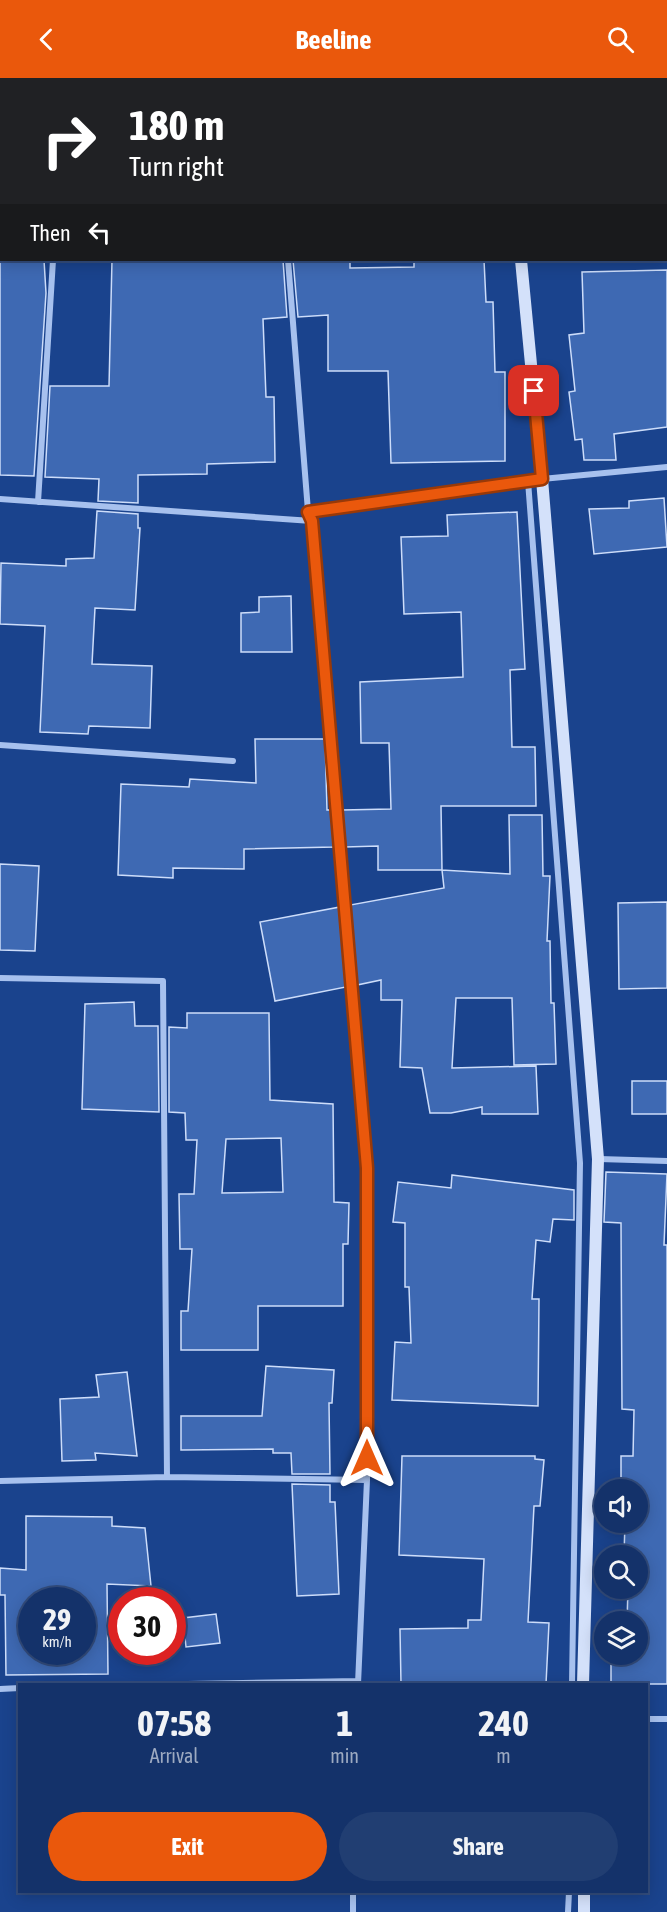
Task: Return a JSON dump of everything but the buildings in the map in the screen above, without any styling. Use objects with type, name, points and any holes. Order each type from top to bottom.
[{"type":"street","points":[[38,501],[53,261]]},
{"type":"street","points":[[288,261],[308,512],[312,521],[367,1168],[367,1480],[358,1683]]},
{"type":"street","points":[[521,261],[542,479],[598,1159],[583,1683]]},
{"type":"street","points":[[308,512],[542,479],[667,467]]},
{"type":"street","points":[[528,481],[580,1163],[572,1683]]},
{"type":"street","points":[[0,499],[312,521]]},
{"type":"street","points":[[0,745],[233,761]]},
{"type":"street","points":[[0,978],[163,981],[167,1477]]},
{"type":"street","points":[[598,1159],[667,1161]]},
{"type":"street","points":[[0,1481],[167,1477],[367,1480]]},
{"type":"street","points":[[0,1689],[18,1688]]},
{"type":"street","points":[[648,1719],[667,1719]]},
{"type":"street","points":[[353,1893],[353,1912]]},
{"type":"street","points":[[568,1893],[568,1912]]},
{"type":"street","points":[[584,1893],[584,1912]]},
{"type":"route","points":[[367,1458],[367,1168],[312,521],[308,512],[542,479],[534,391]]}]
